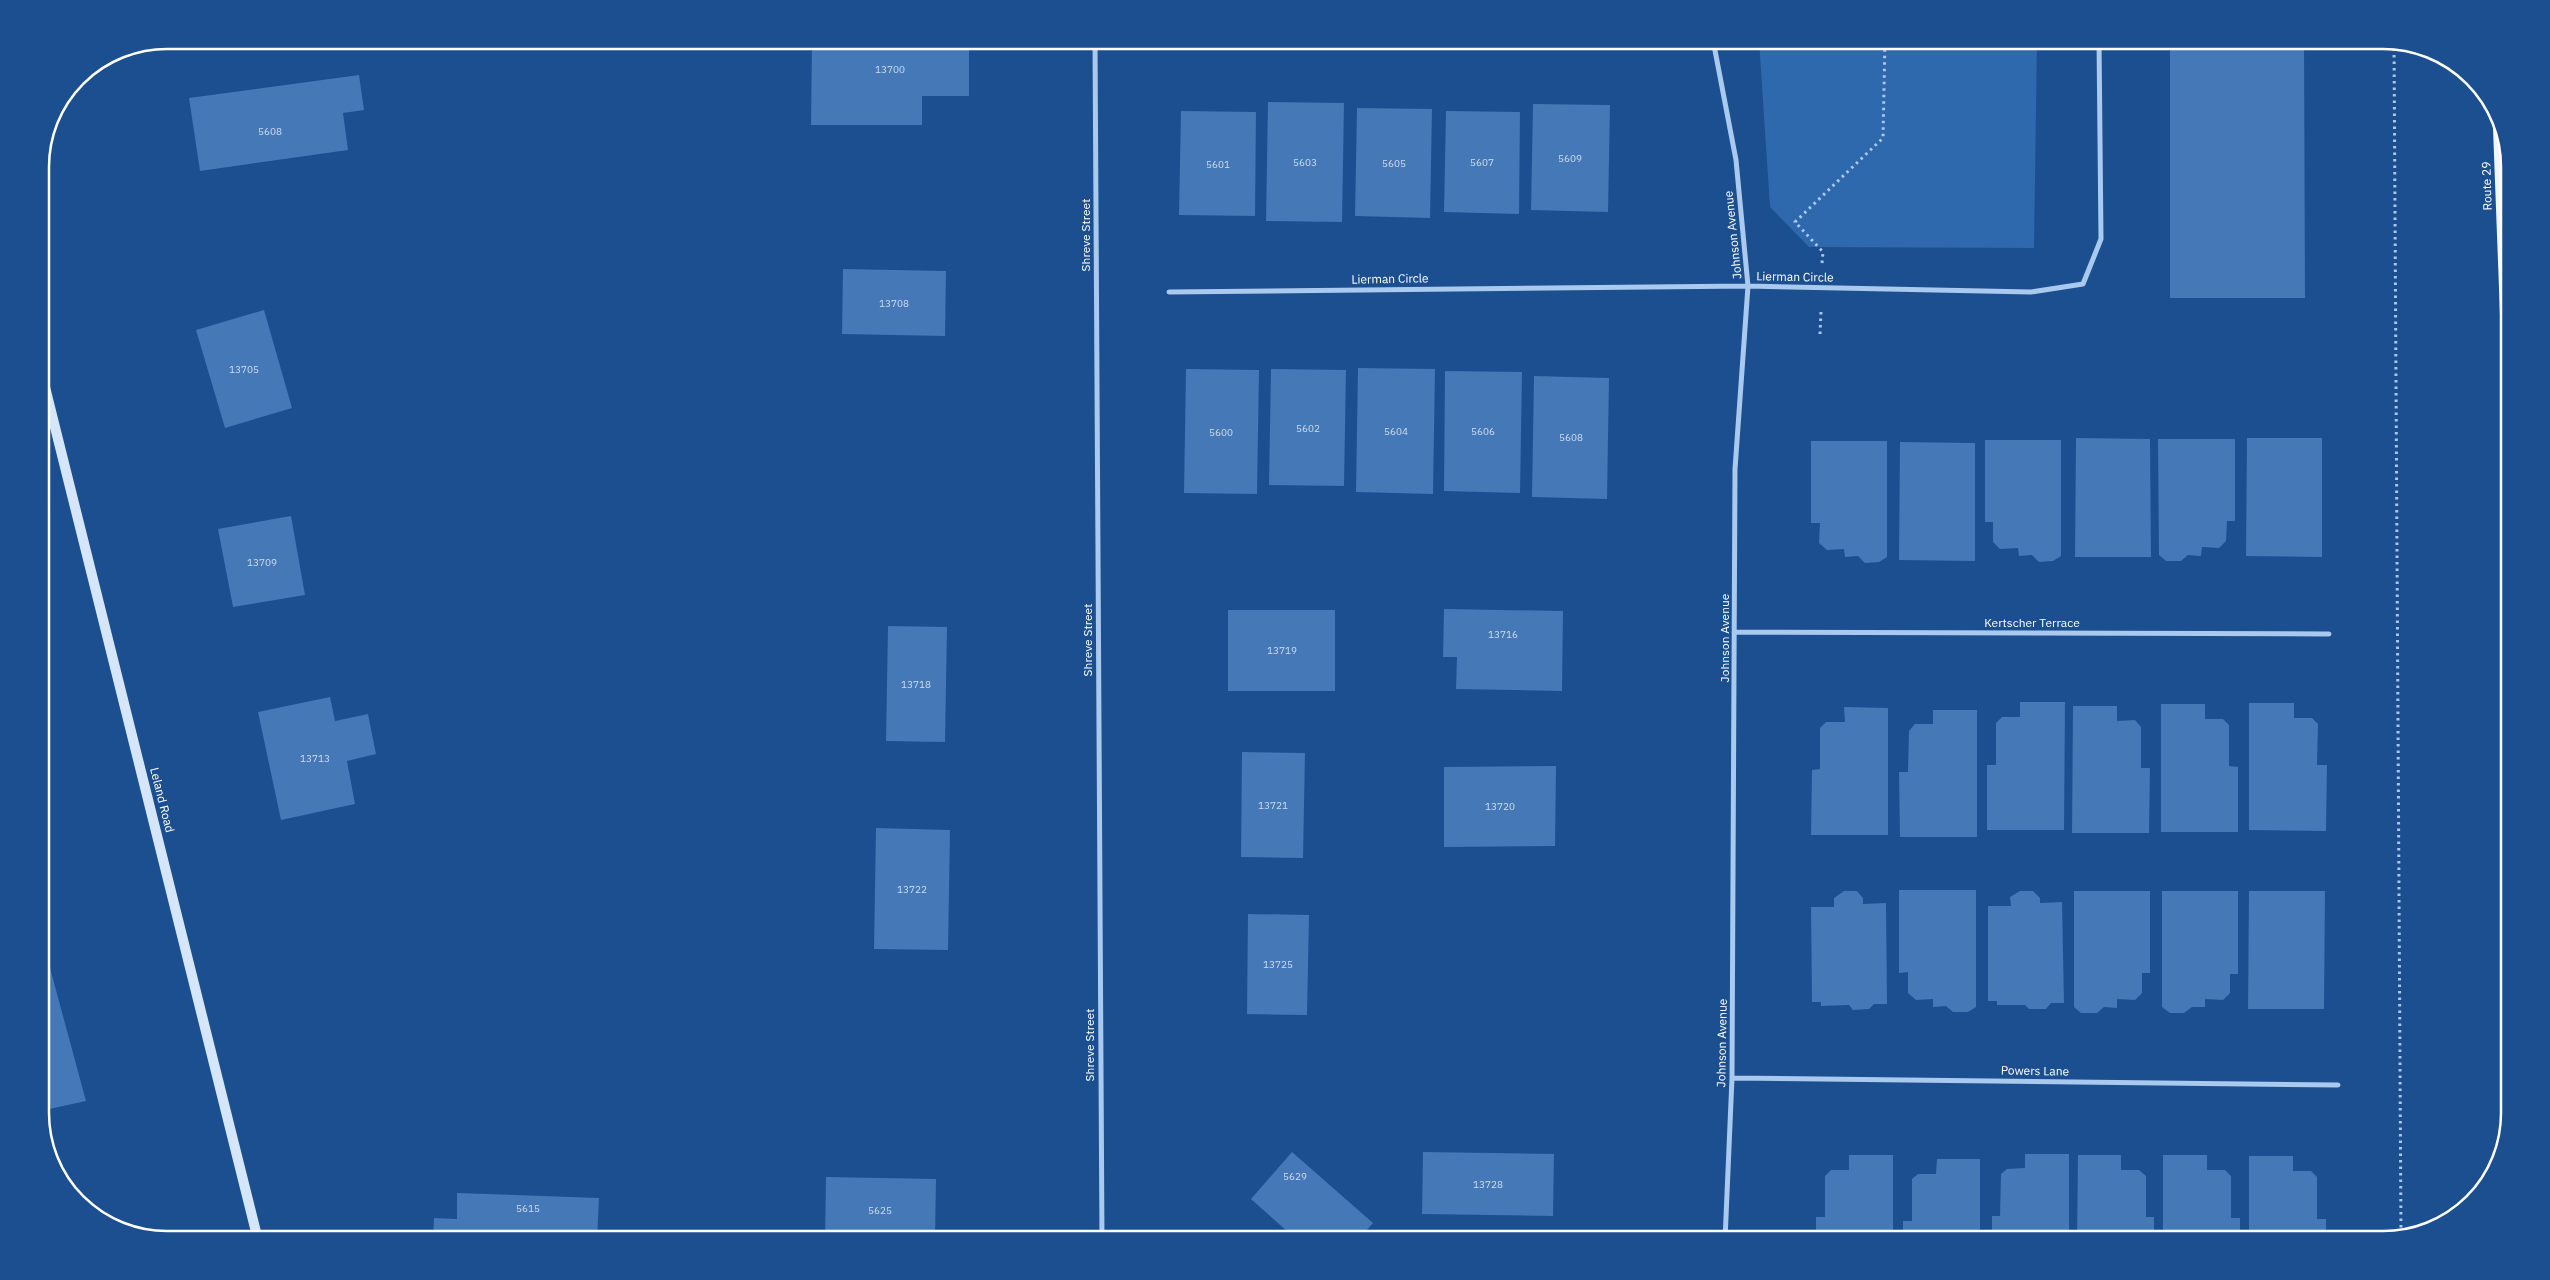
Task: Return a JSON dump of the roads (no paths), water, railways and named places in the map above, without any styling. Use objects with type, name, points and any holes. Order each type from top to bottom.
[{"type":"main road","name":"Route 29","points":[[2500,150],[2501,181]]},
{"type":"street","name":"Shreve Street","points":[[1095,49],[1102,1231]]},
{"type":"street","name":"Johnson Avenue","points":[[1715,49],[1736,160],[1748,286],[1735,469],[1736,632],[1732,1078],[1726,1231]]},
{"type":"street","name":"Lierman Circle","points":[[1169,292],[1748,286],[2031,292],[2083,284],[2102,239],[2098,49]]},
{"type":"street","name":"Leland Road","points":[[49,403],[256,1231]]},
{"type":"street","name":"Kertscher Terrace","points":[[1736,632],[2329,634]]},
{"type":"street","name":"Powers Lane","points":[[1732,1078],[2338,1085]]}]
